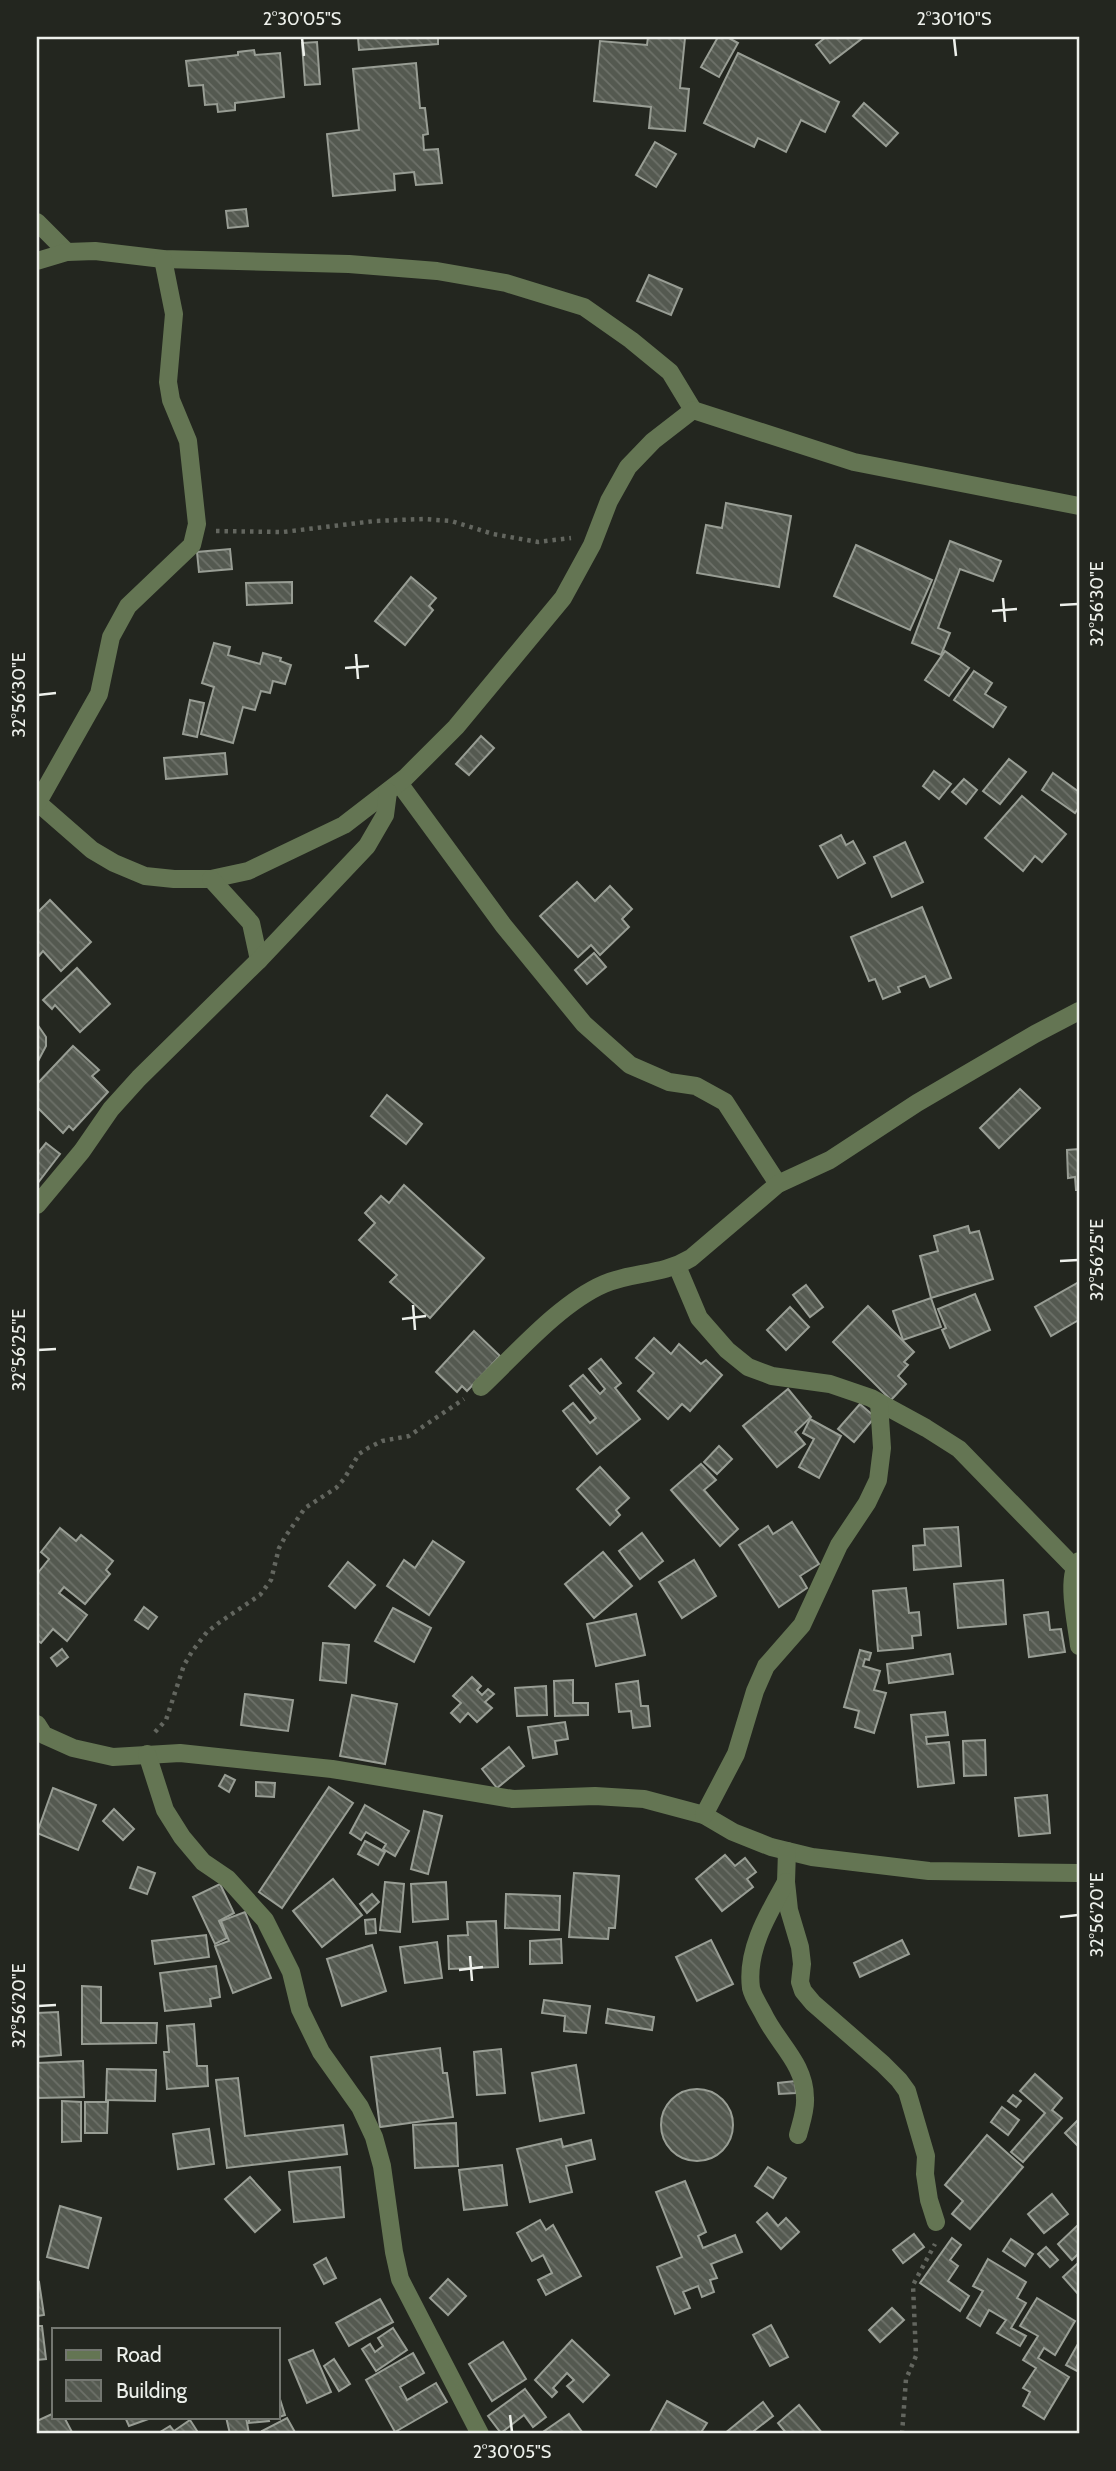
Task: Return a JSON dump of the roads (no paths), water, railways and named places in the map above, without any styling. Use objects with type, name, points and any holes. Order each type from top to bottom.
[{"type":"street","points":[[37,222],[67,252]]},
{"type":"street","points":[[37,261],[67,252],[95,251],[163,259],[349,264],[437,271],[506,283],[584,307],[670,372],[694,410],[854,461],[1079,506]]},
{"type":"street","points":[[163,259],[174,314],[168,382],[171,400],[188,441],[197,524],[192,545],[128,606],[111,637],[99,694],[37,802],[92,850],[145,876],[174,879],[211,878],[248,871],[344,825],[394,788],[456,727],[563,598],[628,467],[662,434],[694,410]]},
{"type":"street","points":[[37,1205],[82,1151],[111,1109],[139,1078],[259,960],[367,846],[385,815],[394,788]]},
{"type":"street","points":[[394,788],[584,1024],[630,1065],[669,1082],[696,1086],[725,1102],[778,1184]]},
{"type":"street","points":[[211,878],[251,923],[259,960]]},
{"type":"street","points":[[481,1387],[559,1313],[601,1285],[621,1277],[664,1271],[691,1258],[778,1184],[830,1160],[917,1104],[1079,1011]]},
{"type":"street","points":[[677,1266],[699,1318],[727,1350],[748,1367],[772,1376],[830,1384],[879,1403],[926,1427],[958,1449],[1077,1564],[1072,1587],[1079,1646]]},
{"type":"street","points":[[704,1815],[736,1754],[755,1691],[766,1666],[802,1625],[839,1545],[867,1503],[878,1480],[881,1448],[879,1403]]},
{"type":"street","points":[[37,1724],[44,1735],[73,1748],[113,1757],[180,1753],[332,1769],[513,1800],[594,1796],[644,1799],[704,1815],[733,1832],[771,1847],[812,1857],[929,1871],[1079,1873]]},
{"type":"street","points":[[142,1754],[165,1810],[182,1838],[203,1863],[228,1879],[264,1920],[291,1972],[300,2009],[321,2052],[360,2107],[374,2137],[382,2166],[400,2279],[480,2434]]},
{"type":"street","points":[[787,1851],[789,1910],[800,1947],[800,1982],[803,1991],[813,2003],[883,2064],[907,2091],[926,2156],[927,2187],[936,2222]]},
{"type":"street","points":[[786,1882],[765,1919],[752,1959],[751,1991],[766,2021],[794,2059],[804,2079],[806,2101],[798,2135]]}]
